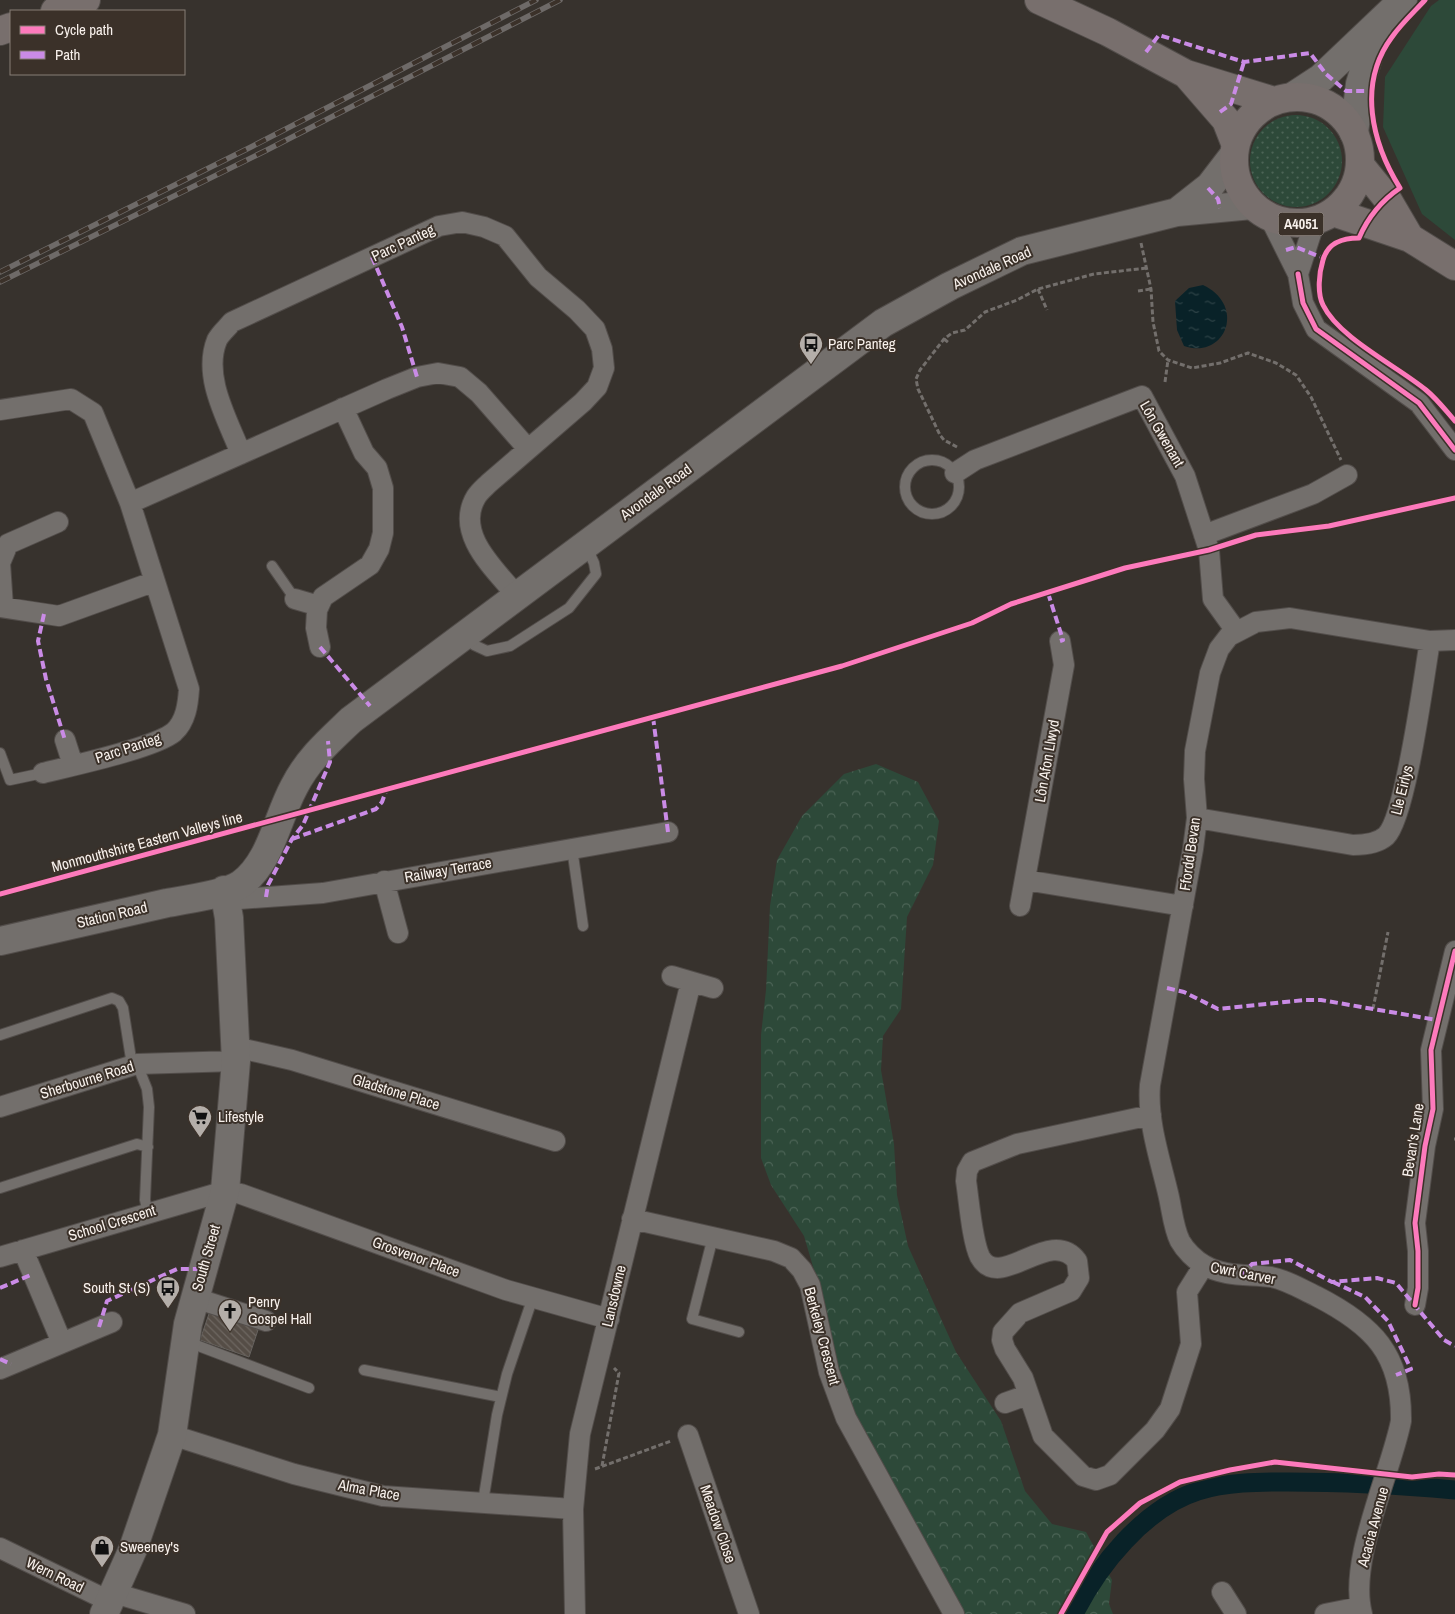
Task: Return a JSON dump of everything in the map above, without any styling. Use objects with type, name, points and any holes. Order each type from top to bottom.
[{"type":"main road","points":[[58,10],[86,0]]},
{"type":"main road","name":"A4051","points":[[1039,0],[1108,32],[1186,74],[1283,99],[1322,102],[1346,120],[1354,133],[1359,149],[1360,165],[1352,192],[1324,216],[1300,224],[1285,223],[1261,212],[1241,191],[1235,174],[1234,150],[1226,120],[1186,74]]},
{"type":"main road","points":[[1234,150],[1250,117],[1283,99]]},
{"type":"main road","name":"A4051","points":[[1360,165],[1386,197],[1410,238]]},
{"type":"main road","name":"A4051","points":[[1324,216],[1410,238],[1455,266]]},
{"type":"street","points":[[1283,99],[1321,78],[1404,0]]},
{"type":"street","points":[[1354,133],[1360,84],[1378,24]]},
{"type":"street","name":"Avondale Road","points":[[1178,212],[1210,186],[1234,150]]},
{"type":"street","name":"Avondale Road","points":[[225,895],[240,886],[253,873],[268,848],[293,788],[310,759],[351,720],[883,323],[950,286],[1022,251],[1178,212],[1261,212]]},
{"type":"street","points":[[1261,212],[1298,274],[1303,303],[1316,329],[1419,403],[1455,450]]},
{"type":"street","points":[[1298,274],[1324,216]]},
{"type":"street","name":"Parc Panteg","points":[[241,454],[215,386],[212,360],[218,338],[232,322],[439,226],[462,222],[505,236],[538,276],[577,310],[595,329],[602,350],[604,368],[597,387],[583,402],[489,483],[476,497],[471,511],[470,528],[477,546],[516,595]]},
{"type":"street","points":[[130,503],[417,376],[438,373],[460,377],[479,393],[528,449]]},
{"type":"street","name":"Lôn Gwenant","points":[[955,473],[975,460],[1087,419],[1142,396],[1182,468],[1209,550],[1213,600],[1236,631]]},
{"type":"street","name":"Parc Panteg","points":[[0,410],[35,403],[71,399],[94,413],[130,503],[153,582],[189,689],[187,712],[175,732],[150,744],[43,773]]},
{"type":"street","points":[[320,647],[316,628],[319,606],[323,597],[357,576],[370,565],[379,549],[383,533],[383,488],[379,474],[355,436],[343,408]]},
{"type":"street","points":[[1204,535],[1313,494],[1347,475]]},
{"type":"street","points":[[58,522],[8,544],[0,563],[1,607],[59,616],[153,582]]},
{"type":"street","points":[[295,599],[319,606]]},
{"type":"street","name":"Ffordd Bevan","points":[[1204,1265],[1187,1250],[1177,1232],[1151,1115],[1149,1094],[1198,818],[1194,766],[1210,673],[1219,649],[1236,631],[1256,622],[1290,618],[1430,640],[1455,640]]},
{"type":"street","name":"Lle Eirlys","points":[[1198,818],[1353,845],[1370,844],[1386,836],[1394,823],[1403,795],[1430,640]]},
{"type":"street","name":"Lôn Afon Llwyd","points":[[1020,906],[1064,665],[1060,641]]},
{"type":"street","points":[[65,740],[73,765]]},
{"type":"street","name":"Railway Terrace","points":[[225,895],[323,893],[668,832]]},
{"type":"street","points":[[1025,880],[1183,906]]},
{"type":"street","points":[[384,881],[398,933]]},
{"type":"street","name":"Station Road","points":[[0,941],[225,895]]},
{"type":"street","name":"South Street","points":[[109,1603],[133,1549],[172,1435],[184,1341],[225,1191],[236,1054],[229,918],[225,895]]},
{"type":"street","name":"Bevan's Lane","points":[[1415,1305],[1418,1288],[1418,1251],[1415,1222],[1425,1146],[1433,1109],[1432,1050],[1455,951]]},
{"type":"street","name":"Lansdowne","points":[[575,1614],[574,1508],[575,1476],[580,1434],[632,1219],[682,979],[713,988]]},
{"type":"street","name":"Sherbourne Road","points":[[0,1107],[135,1064],[236,1054]]},
{"type":"street","name":"Gladstone Place","points":[[236,1054],[292,1060],[555,1142]]},
{"type":"street","name":"Cwrt Carver","points":[[1151,1115],[1017,1144],[980,1158],[968,1167],[966,1181],[978,1250],[986,1264],[999,1268],[1039,1253],[1058,1250],[1074,1257],[1079,1266],[1079,1278],[1071,1291],[1020,1313],[1002,1336],[1003,1345],[1020,1373],[1039,1427],[1048,1444],[1083,1476],[1096,1480],[1110,1476],[1155,1430],[1170,1409],[1191,1344],[1187,1292],[1204,1265],[1223,1272],[1270,1277],[1289,1282],[1346,1312],[1366,1327],[1383,1348],[1396,1376],[1402,1399],[1401,1421],[1397,1442]]},
{"type":"street","name":"School Crescent","points":[[0,1257],[225,1191]]},
{"type":"street","name":"Grosvenor Place","points":[[225,1191],[241,1194],[533,1297],[609,1320]]},
{"type":"street","name":"Berkeley Crescent","points":[[632,1219],[774,1251],[791,1258],[802,1270],[810,1285],[829,1372],[846,1418],[954,1614]]},
{"type":"street","points":[[23,1250],[62,1343]]},
{"type":"street","points":[[195,1298],[266,1321]]},
{"type":"street","points":[[0,1369],[112,1322]]},
{"type":"street","points":[[1005,1403],[1028,1395]]},
{"type":"street","name":"Meadow Close","points":[[688,1434],[749,1614]]},
{"type":"street","name":"Alma Place","points":[[172,1435],[294,1474],[383,1496],[574,1508]]},
{"type":"street","name":"Acacia Avenue","points":[[1361,1611],[1359,1586],[1363,1560],[1397,1442]]},
{"type":"street","name":"Wern Road","points":[[0,1548],[109,1603],[185,1614]]},
{"type":"street","points":[[1222,1592],[1236,1614]]},
{"type":"street","points":[[1326,1614],[1361,1611]]},
{"type":"lane","points":[[924,461],[941,462],[955,473],[959,490],[951,506],[944,512],[926,514],[911,505],[905,488],[910,472],[916,465],[924,461]]},
{"type":"lane","points":[[465,634],[474,645],[487,651],[510,646],[569,608],[596,574],[594,563],[586,544]]},
{"type":"lane","points":[[272,566],[295,599]]},
{"type":"lane","points":[[0,753],[10,780],[43,773]]},
{"type":"lane","points":[[572,848],[583,926]]},
{"type":"lane","points":[[0,1034],[112,998],[119,1001],[123,1008],[135,1064],[147,1089],[149,1107],[145,1200],[148,1213]]},
{"type":"lane","points":[[0,1188],[137,1144],[148,1147]]},
{"type":"lane","points":[[713,1237],[692,1319],[739,1332]]},
{"type":"lane","points":[[483,1502],[501,1397],[533,1297]]},
{"type":"lane","points":[[184,1341],[309,1388]]},
{"type":"lane","points":[[364,1370],[501,1397]]},
{"type":"path","points":[[1136,223],[1151,289],[1153,322],[1159,351],[1168,360],[1192,368],[1220,363],[1248,353],[1276,363],[1296,375],[1311,397],[1347,475]]},
{"type":"path","points":[[957,447],[944,440],[940,435],[918,389],[916,379],[920,370],[944,339],[952,333],[965,330],[985,312],[1017,300],[1038,289],[1094,274],[1147,268]]},
{"type":"path","points":[[1038,289],[1047,310]]},
{"type":"path","points":[[1138,291],[1151,289]]},
{"type":"path","points":[[944,339],[949,343]]},
{"type":"path","points":[[1165,382],[1168,360]]},
{"type":"path","points":[[1373,1009],[1388,932]]},
{"type":"path","points":[[600,1356],[619,1373],[602,1466]]},
{"type":"path","points":[[575,1476],[688,1434]]},
{"type":"green space","points":[[1439,0],[1455,0],[1455,240],[1422,214],[1383,127],[1385,77],[1431,6]]},
{"type":"green space","points":[[1296,115],[1314,119],[1328,129],[1338,143],[1342,161],[1338,179],[1328,193],[1314,203],[1296,207],[1278,203],[1264,193],[1254,179],[1250,161],[1254,143],[1264,129],[1278,119]]},
{"type":"green space","points":[[876,764],[918,782],[939,821],[933,865],[907,917],[901,1009],[883,1036],[881,1070],[894,1144],[897,1195],[908,1246],[956,1352],[1001,1421],[1025,1491],[1052,1524],[1086,1532],[1112,1580],[1109,1604],[1113,1614],[961,1614],[852,1417],[834,1362],[817,1280],[804,1236],[771,1185],[761,1158],[761,1035],[766,990],[770,906],[777,860],[802,816],[844,774]]},
{"type":"water","points":[[1203,285],[1216,294],[1224,305],[1227,317],[1225,329],[1220,338],[1210,345],[1198,348],[1184,346],[1177,330],[1175,301],[1189,288]]},
{"type":"building","name":"Penry Gospel Hall","points":[[211,1308],[260,1324],[249,1357],[200,1340]]},
{"type":"waterway","points":[[1074,1614],[1096,1577],[1110,1558],[1141,1525],[1178,1499],[1198,1491],[1231,1484],[1254,1482],[1372,1484],[1455,1490]]},
{"type":"railway","points":[[0,272],[251,147],[536,0]]},
{"type":"railway","points":[[0,282],[265,151],[560,0]]},
{"type":"marked path","points":[[1146,52],[1159,35],[1244,62],[1310,53],[1326,74],[1346,91],[1372,91]]},
{"type":"marked path","points":[[1220,112],[1231,104],[1244,62]]},
{"type":"marked path","points":[[1208,188],[1218,199],[1220,208]]},
{"type":"marked path","points":[[1286,250],[1296,247],[1323,258]]},
{"type":"marked path","points":[[372,257],[402,327],[417,377]]},
{"type":"marked path","points":[[1048,593],[1063,640],[1060,641]]},
{"type":"marked path","points":[[44,614],[38,641],[46,679],[65,740]]},
{"type":"marked path","points":[[320,647],[370,706]]},
{"type":"marked path","points":[[653,717],[668,832]]},
{"type":"marked path","points":[[266,897],[268,885],[292,839],[303,825],[330,762],[328,741]]},
{"type":"marked path","points":[[292,839],[376,809],[382,802],[387,788]]},
{"type":"marked path","points":[[1167,988],[1184,992],[1218,1009],[1321,1000],[1437,1020]]},
{"type":"marked path","points":[[1242,1275],[1252,1264],[1290,1260],[1332,1282],[1377,1278],[1396,1283],[1444,1340],[1455,1346]]},
{"type":"marked path","points":[[99,1327],[107,1301],[177,1269],[203,1269]]},
{"type":"marked path","points":[[0,1288],[33,1274]]},
{"type":"marked path","points":[[1333,1282],[1365,1297],[1388,1321],[1411,1369],[1396,1375]]},
{"type":"marked path","points":[[0,1359],[11,1364]]},
{"type":"cycle path","points":[[1425,0],[1403,23],[1381,55],[1375,74],[1372,94],[1372,113],[1376,133],[1390,171],[1400,188],[1376,210],[1359,238],[1342,240],[1328,249],[1322,265],[1319,289],[1323,305],[1342,329],[1426,390],[1455,421]]},
{"type":"cycle path","points":[[1298,274],[1303,303],[1316,329],[1419,403],[1455,450]]},
{"type":"cycle path","name":"Monmouthshire Eastern Valleys line","points":[[0,894],[842,666],[972,623],[1011,604],[1125,568],[1209,550],[1256,535],[1329,526],[1455,498]]},
{"type":"cycle path","points":[[1415,1305],[1418,1288],[1418,1251],[1415,1223],[1425,1146],[1433,1109],[1431,1050],[1455,951]]},
{"type":"cycle path","points":[[1061,1614],[1107,1532],[1140,1503],[1180,1482],[1275,1462],[1412,1477],[1439,1474],[1455,1475]]},
{"type":"place","name":"Parc Panteg","points":[[811,365]]},
{"type":"place","name":"Lifestyle","points":[[200,1138]]},
{"type":"place","name":"South St (S)","points":[[168,1309]]},
{"type":"place","name":"Penry Gospel Hall","points":[[230,1332]]},
{"type":"place","name":"Sweeney's","points":[[102,1568]]}]
